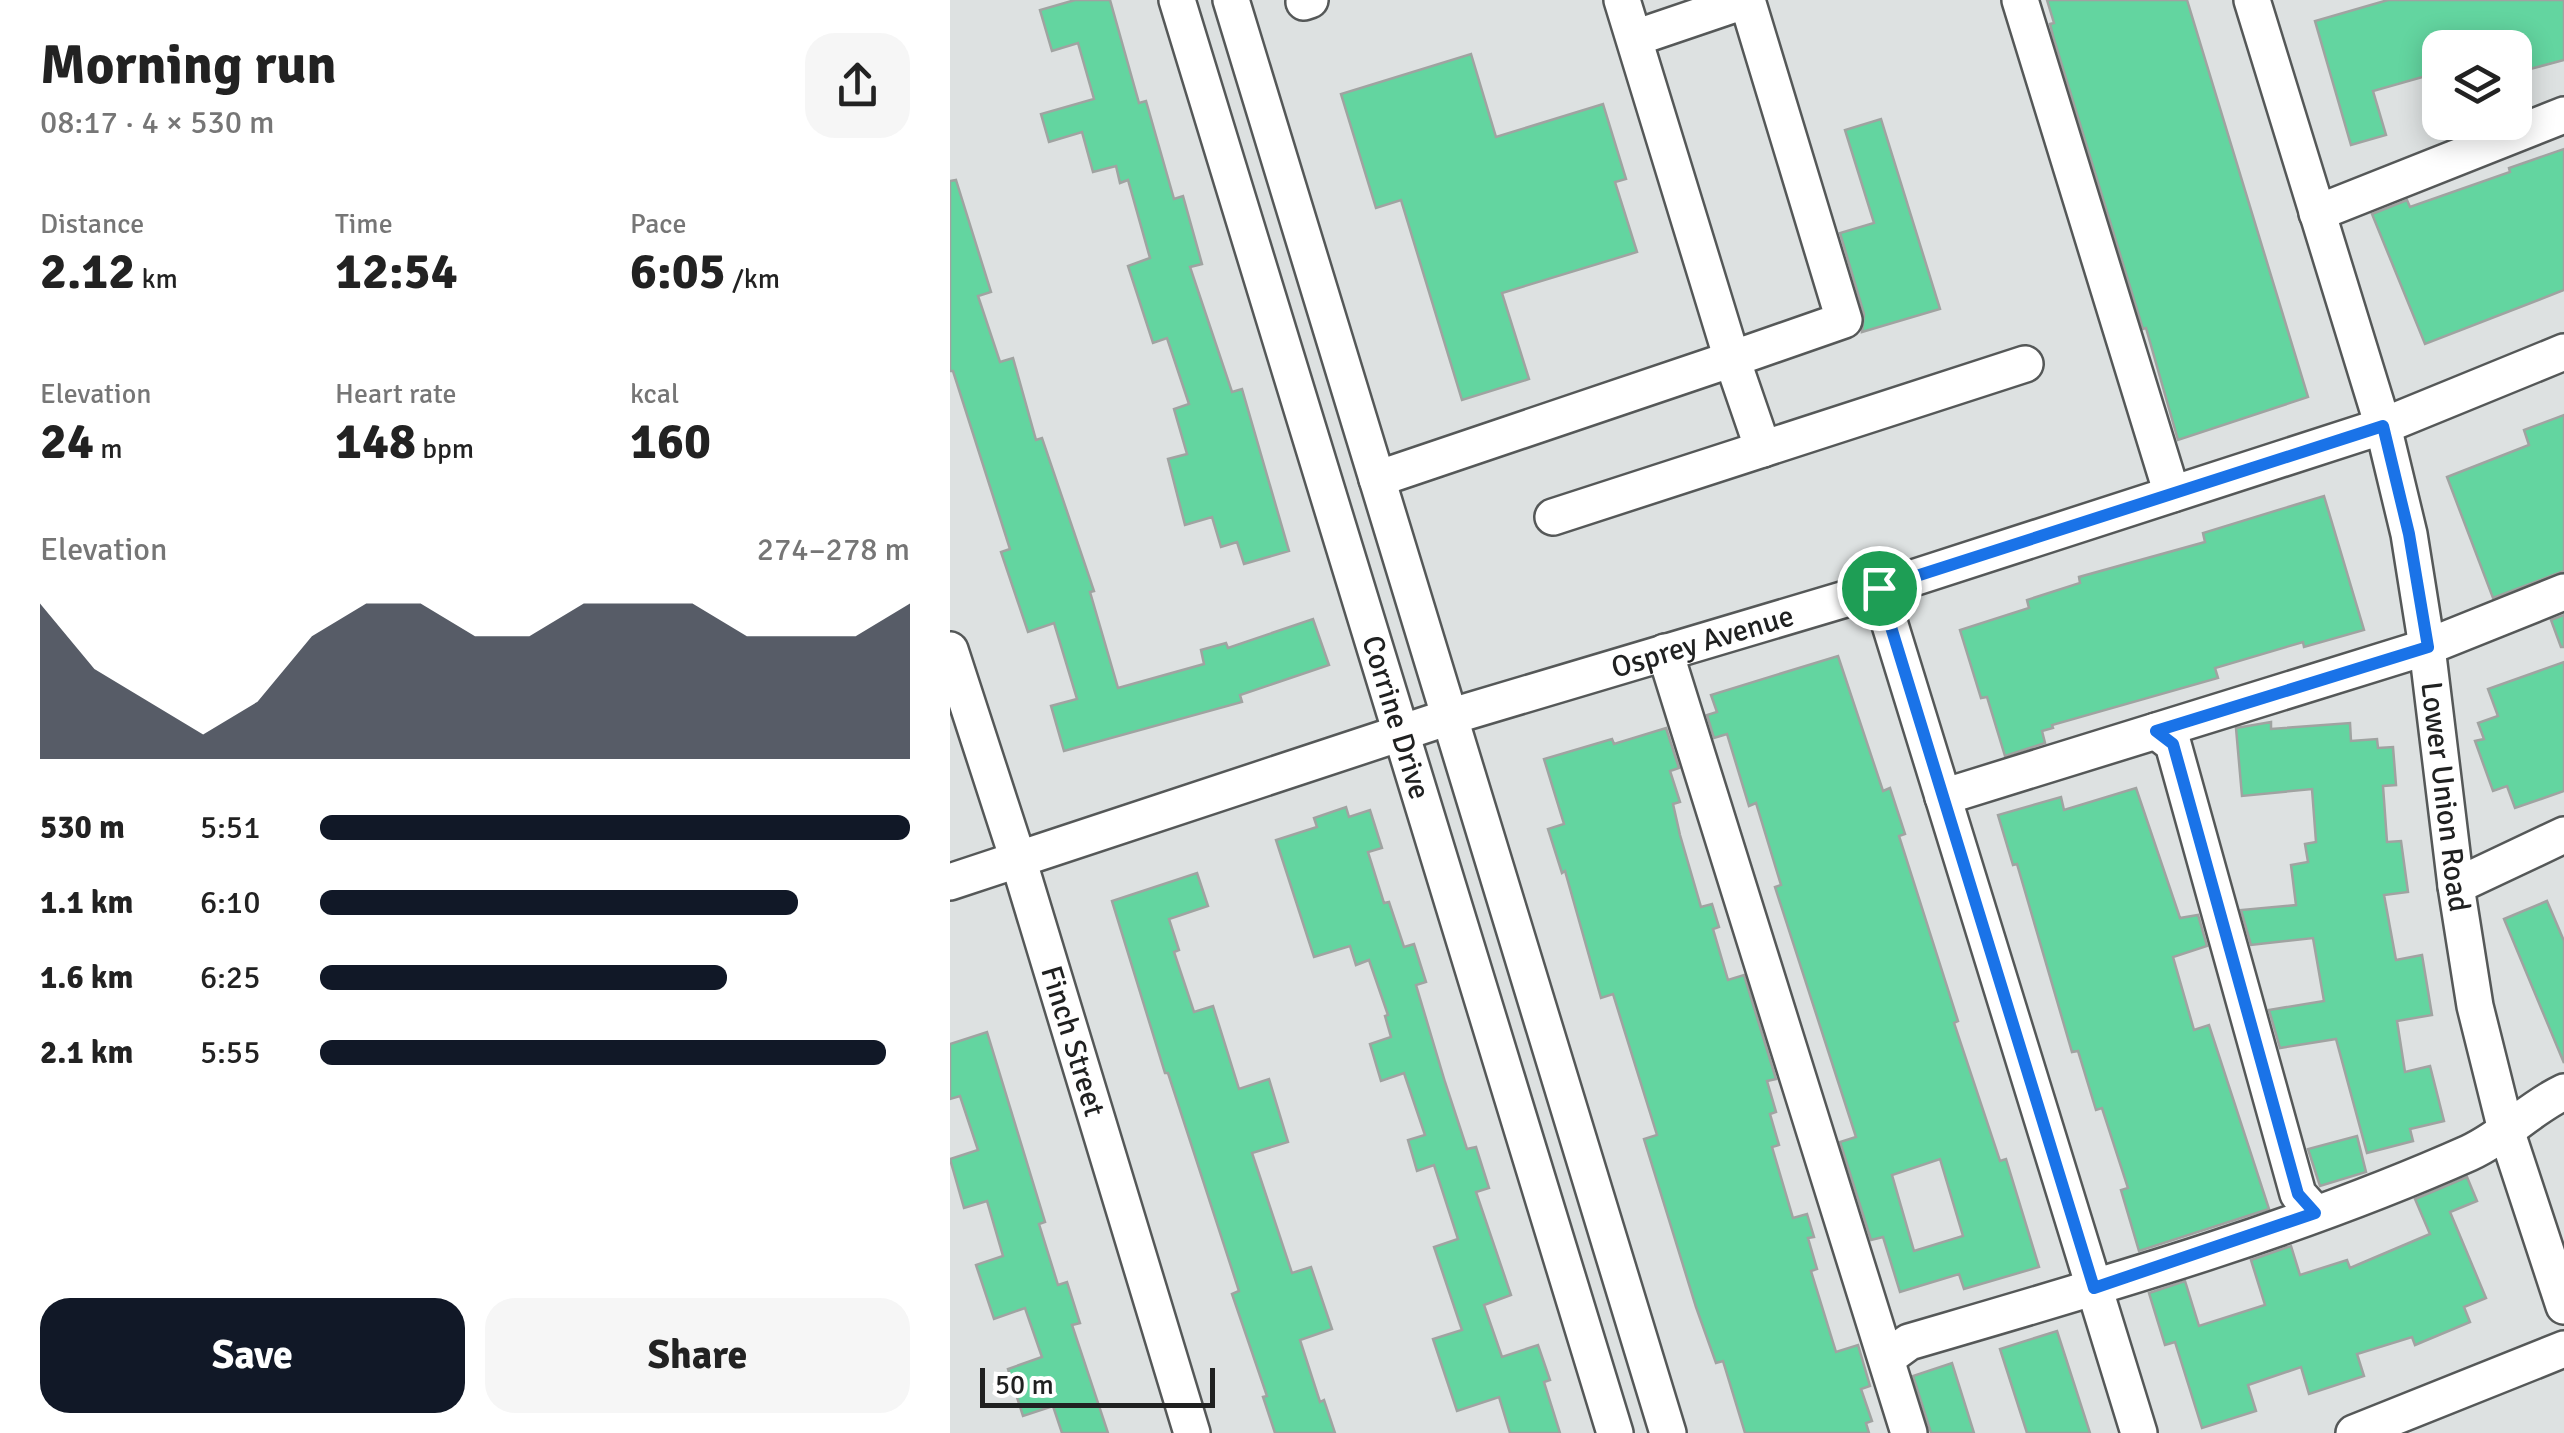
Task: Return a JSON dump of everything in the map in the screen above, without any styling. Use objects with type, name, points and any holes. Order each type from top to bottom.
[{"type":"street","name":"Corrine Drive","points":[[1178,0],[1615,1433]]},
{"type":"street","name":"Corrine Drive","points":[[1231,0],[1668,1433]]},
{"type":"street","points":[[1622,0],[1763,449]]},
{"type":"street","points":[[1377,479],[1844,320],[1748,0],[1635,38]]},
{"type":"street","points":[[2020,0],[2172,494]]},
{"type":"street","name":"Lower Union Road","points":[[2252,0],[2383,426],[2409,534],[2476,1006],[2506,1130],[2564,1306]]},
{"type":"street","points":[[2317,213],[2564,114]]},
{"type":"street","name":"Osprey Avenue","points":[[950,882],[1449,717],[1879,588],[2383,426],[2564,352]]},
{"type":"street","points":[[1554,517],[2024,364]]},
{"type":"street","points":[[1879,588],[2139,1433]]},
{"type":"street","points":[[1943,796],[2428,647],[2564,592]]},
{"type":"street","name":"Finch Street","points":[[950,650],[1018,859],[1192,1433]]},
{"type":"street","points":[[1666,652],[1909,1433]]},
{"type":"street","points":[[2156,731],[2173,744],[2298,1194],[2315,1213]]},
{"type":"street","points":[[2456,886],[2564,835]]},
{"type":"street","points":[[1887,1358],[1909,1342],[2094,1288],[2315,1213],[2475,1150],[2544,1101],[2564,1092]]},
{"type":"street","points":[[2354,1433],[2564,1349]]},
{"type":"building","points":[[1075,0],[1110,0],[1139,103],[1146,101],[1174,199],[1183,196],[1202,264],[1190,267],[1232,392],[1242,389],[1289,551],[1244,564],[1237,542],[1221,547],[1212,517],[1185,525],[1168,459],[1187,454],[1174,409],[1189,404],[1167,338],[1153,343],[1128,266],[1150,258],[1128,180],[1120,183],[1116,166],[1093,172],[1082,132],[1049,142],[1041,114],[1094,99],[1078,43],[1052,51],[1040,10]]},
{"type":"building","points":[[2047,0],[2187,0],[2308,397],[2178,440],[2053,36],[2050,24],[2054,23]]},
{"type":"building","points":[[2388,0],[2564,0],[2564,60],[2532,68],[2532,30],[2422,30],[2422,77],[2373,91],[2386,135],[2351,145],[2315,21]]},
{"type":"building","points":[[1471,54],[1496,137],[1603,104],[1626,179],[1615,182],[1637,252],[1502,293],[1529,379],[1462,400],[1401,200],[1376,208],[1341,94]]},
{"type":"building","points":[[1881,119],[1940,309],[1862,332],[1864,314],[1840,233],[1874,223],[1845,130]]},
{"type":"building","points":[[2564,149],[2564,290],[2425,344],[2372,214],[2407,200],[2410,207]]},
{"type":"building","points":[[956,180],[991,292],[978,296],[1000,362],[1013,358],[1036,440],[1042,438],[1094,591],[1090,592],[1118,688],[1204,664],[1201,650],[1226,643],[1228,648],[1313,619],[1329,665],[1240,695],[1242,702],[1064,751],[1051,706],[1077,699],[1054,623],[1028,632],[1001,552],[1010,549],[950,371],[950,181]]},
{"type":"building","points":[[2564,415],[2564,571],[2493,598],[2447,477],[2529,445],[2524,430]]},
{"type":"building","points":[[2324,496],[2364,630],[2304,647],[2303,642],[2215,668],[2218,678],[2052,725],[2053,728],[2042,731],[2045,743],[2005,756],[1987,697],[1981,698],[1960,630],[2029,608],[2027,600],[2080,583],[2079,577],[2205,542],[2203,533]]},
{"type":"building","points":[[2564,615],[2564,647],[2561,647],[2551,620]]},
{"type":"building","points":[[1838,656],[1883,791],[1890,788],[1905,834],[1899,836],[1958,1021],[1954,1023],[2000,1161],[2006,1159],[2039,1267],[1964,1289],[1959,1274],[1900,1292],[1883,1237],[1871,1240],[1840,1142],[1856,1137],[1775,887],[1781,885],[1756,803],[1749,806],[1727,734],[1714,738],[1707,715],[1717,712],[1711,695]],"holes":[[[1940,1159],[1963,1236],[1914,1251],[1892,1175]]]},
{"type":"building","points":[[2564,662],[2564,791],[2515,808],[2507,786],[2493,791],[2475,741],[2484,739],[2478,723],[2498,716],[2488,689]]},
{"type":"building","points":[[2271,722],[2271,729],[2350,723],[2351,741],[2377,739],[2378,748],[2393,747],[2396,785],[2383,786],[2387,842],[2401,841],[2408,892],[2384,895],[2396,960],[2422,955],[2432,1015],[2397,1021],[2405,1072],[2430,1066],[2444,1121],[2410,1129],[2413,1141],[2367,1153],[2336,1039],[2280,1048],[2269,1010],[2324,1001],[2313,938],[2251,945],[2241,910],[2296,905],[2291,865],[2308,862],[2305,844],[2316,842],[2312,789],[2242,796],[2236,728]]},
{"type":"building","points":[[1666,728],[1679,768],[1670,771],[1680,802],[1673,804],[1680,835],[1701,907],[1712,904],[1719,927],[1713,929],[1728,980],[1744,975],[1776,1079],[1767,1081],[1776,1112],[1770,1114],[1779,1145],[1772,1147],[1793,1218],[1807,1214],[1814,1237],[1808,1238],[1817,1269],[1811,1271],[1836,1352],[1858,1345],[1870,1386],[1861,1389],[1872,1421],[1866,1423],[1869,1433],[1745,1433],[1723,1361],[1716,1363],[1696,1307],[1644,1139],[1657,1135],[1613,994],[1601,998],[1565,871],[1562,873],[1548,829],[1564,824],[1544,759]]},
{"type":"building","points":[[2136,788],[2180,918],[2198,915],[2207,946],[2173,957],[2194,1030],[2209,1025],[2269,1209],[2139,1251],[2121,1190],[2128,1188],[2102,1108],[2096,1110],[2078,1051],[2072,1052],[2017,864],[2013,865],[1998,815],[2061,797],[2064,810]]},
{"type":"building","points":[[1346,807],[1349,817],[1370,810],[1382,848],[1368,852],[1384,903],[1389,902],[1404,947],[1414,944],[1426,982],[1416,985],[1445,1082],[1467,1149],[1476,1147],[1489,1188],[1476,1192],[1511,1295],[1484,1305],[1502,1357],[1538,1345],[1550,1380],[1544,1382],[1560,1433],[1510,1433],[1499,1397],[1457,1411],[1433,1339],[1462,1330],[1434,1247],[1458,1239],[1434,1165],[1417,1171],[1408,1140],[1425,1135],[1404,1073],[1381,1081],[1370,1044],[1391,1037],[1385,1016],[1388,1015],[1369,960],[1356,965],[1350,946],[1314,957],[1276,840],[1317,827],[1314,818]]},
{"type":"building","points":[[1197,873],[1208,906],[1169,919],[1179,950],[1174,952],[1194,1012],[1213,1006],[1239,1089],[1269,1079],[1288,1142],[1252,1153],[1292,1273],[1311,1267],[1332,1329],[1300,1340],[1320,1402],[1324,1400],[1335,1433],[1275,1433],[1263,1397],[1267,1396],[1232,1294],[1239,1291],[1112,901]]},
{"type":"building","points":[[2547,901],[2564,941],[2564,1063],[2504,919]]},
{"type":"building","points":[[987,1032],[1045,1222],[1039,1224],[1058,1285],[1067,1282],[1080,1323],[1072,1325],[1108,1433],[1062,1433],[1053,1406],[1023,1416],[1008,1369],[1042,1357],[1025,1308],[994,1319],[976,1265],[1003,1256],[987,1201],[964,1208],[950,1159],[978,1150],[960,1096],[950,1099],[950,1044]]},
{"type":"building","points":[[2357,1136],[2366,1172],[2320,1186],[2308,1149]]},
{"type":"building","points":[[2467,1177],[2477,1201],[2450,1212],[2486,1298],[2464,1307],[2470,1322],[2415,1345],[2412,1337],[2357,1354],[2364,1376],[2309,1394],[2301,1367],[2248,1385],[2256,1411],[2202,1428],[2175,1342],[2165,1345],[2149,1293],[2185,1281],[2199,1326],[2265,1305],[2251,1260],[2291,1246],[2300,1275],[2347,1260],[2350,1268],[2430,1234],[2415,1199]]},
{"type":"building","points":[[2057,1331],[2090,1433],[2027,1433],[2000,1349]]},
{"type":"building","points":[[1952,1363],[1974,1433],[1931,1433],[1913,1376]]},
{"type":"route","points":[[2383,426],[2409,534],[2428,647],[2156,731],[2173,744],[2298,1194],[2315,1213],[2094,1288],[1879,588],[2383,426]]}]
